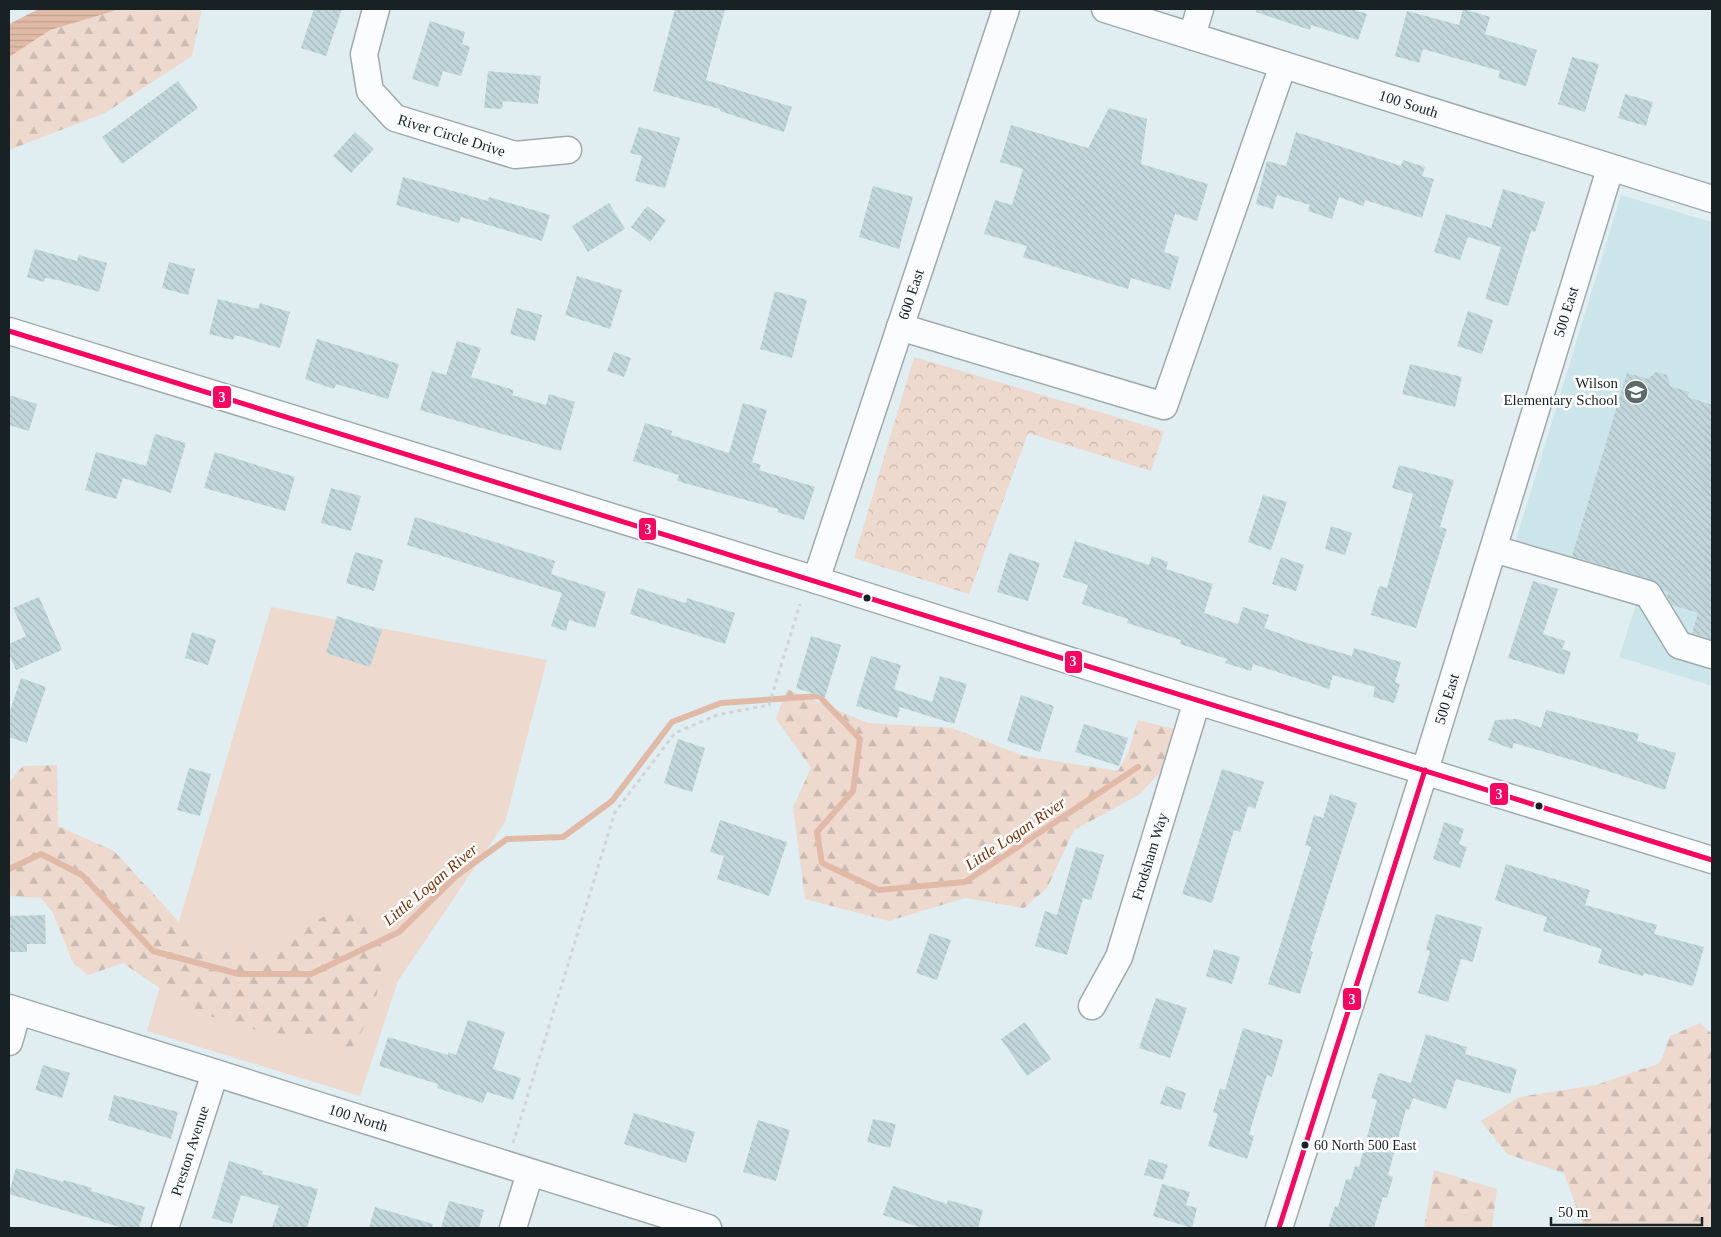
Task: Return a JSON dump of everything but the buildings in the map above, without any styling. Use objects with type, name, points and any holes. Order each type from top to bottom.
[{"type":"street","name":"River Circle Drive","points":[[376,9],[364,54],[370,91],[395,118],[515,155],[568,150]]},
{"type":"street","name":"600 East","points":[[816,580],[1006,9]]},
{"type":"street","name":"100 South","points":[[1105,9],[1712,200]]},
{"type":"street","points":[[1192,36],[1200,9]]},
{"type":"street","points":[[900,327],[1164,406],[1283,65]]},
{"type":"street","name":"500 East","points":[[1279,1228],[1425,770],[1610,169]]},
{"type":"street","points":[[9,331],[816,580],[1197,701],[1712,860]]},
{"type":"street","points":[[1494,549],[1648,594],[1679,644],[1712,655]]},
{"type":"street","name":"Frodsham Way","points":[[1092,1006],[1119,957],[1197,701]]},
{"type":"street","points":[[9,1042],[14,1009]]},
{"type":"street","name":"100 North","points":[[14,1009],[530,1174],[708,1228]]},
{"type":"street","name":"Preston Avenue","points":[[165,1228],[215,1073]]},
{"type":"street","points":[[513,1228],[530,1174]]},
{"type":"path","points":[[513,1142],[615,812],[675,734],[717,715],[769,705],[800,604]]},
{"type":"shaded area","points":[[39,9],[120,9],[50,30],[9,57],[9,24]]},
{"type":"shaded area","name":"Wilson Elementary School","points":[[1621,195],[1712,222],[1712,686],[1619,657],[1637,601],[1509,563]]},
{"type":"green space","points":[[67,9],[202,9],[192,56],[105,113],[9,150],[9,48]]},
{"type":"green space","points":[[914,357],[1164,431],[1151,471],[1028,433],[969,594],[854,558]]},
{"type":"green space","points":[[271,607],[547,660],[505,822],[398,981],[360,1096],[147,1031]]},
{"type":"green space","points":[[787,689],[868,723],[952,728],[1024,756],[1118,771],[1128,753],[1138,720],[1179,730],[1168,764],[1139,795],[1074,830],[1047,888],[1024,908],[965,898],[889,921],[805,899],[793,807],[811,768],[776,719]]},
{"type":"green space","points":[[57,765],[58,826],[114,851],[203,948],[266,950],[337,909],[388,928],[374,1010],[349,1053],[317,1035],[266,1033],[193,1011],[123,963],[88,975],[73,963],[53,913],[41,898],[9,896],[9,782],[23,766]]},
{"type":"green space","points":[[1700,1023],[1712,1034],[1712,1228],[1584,1228],[1564,1173],[1507,1154],[1481,1121],[1519,1097],[1596,1085],[1660,1063],[1670,1036]]},
{"type":"green space","points":[[1434,1170],[1497,1189],[1492,1228],[1424,1228]]},
{"type":"waterway","name":"Little Logan River","points":[[9,869],[41,854],[82,875],[153,951],[239,974],[311,974],[399,932],[456,876],[507,839],[563,837],[612,801],[672,722],[721,703],[819,696],[860,739],[853,791],[817,832],[822,863],[879,890],[965,882],[1138,767]]},
{"type":"transit line","name":"3","points":[[9,331],[1712,860]]},
{"type":"transit line","name":"3","points":[[1279,1228],[1425,770]]},
{"type":"place","name":"Wilson Elementary School","points":[[1636,392]]},
{"type":"place","name":"60 North 500 East","points":[[1305,1145]]}]
